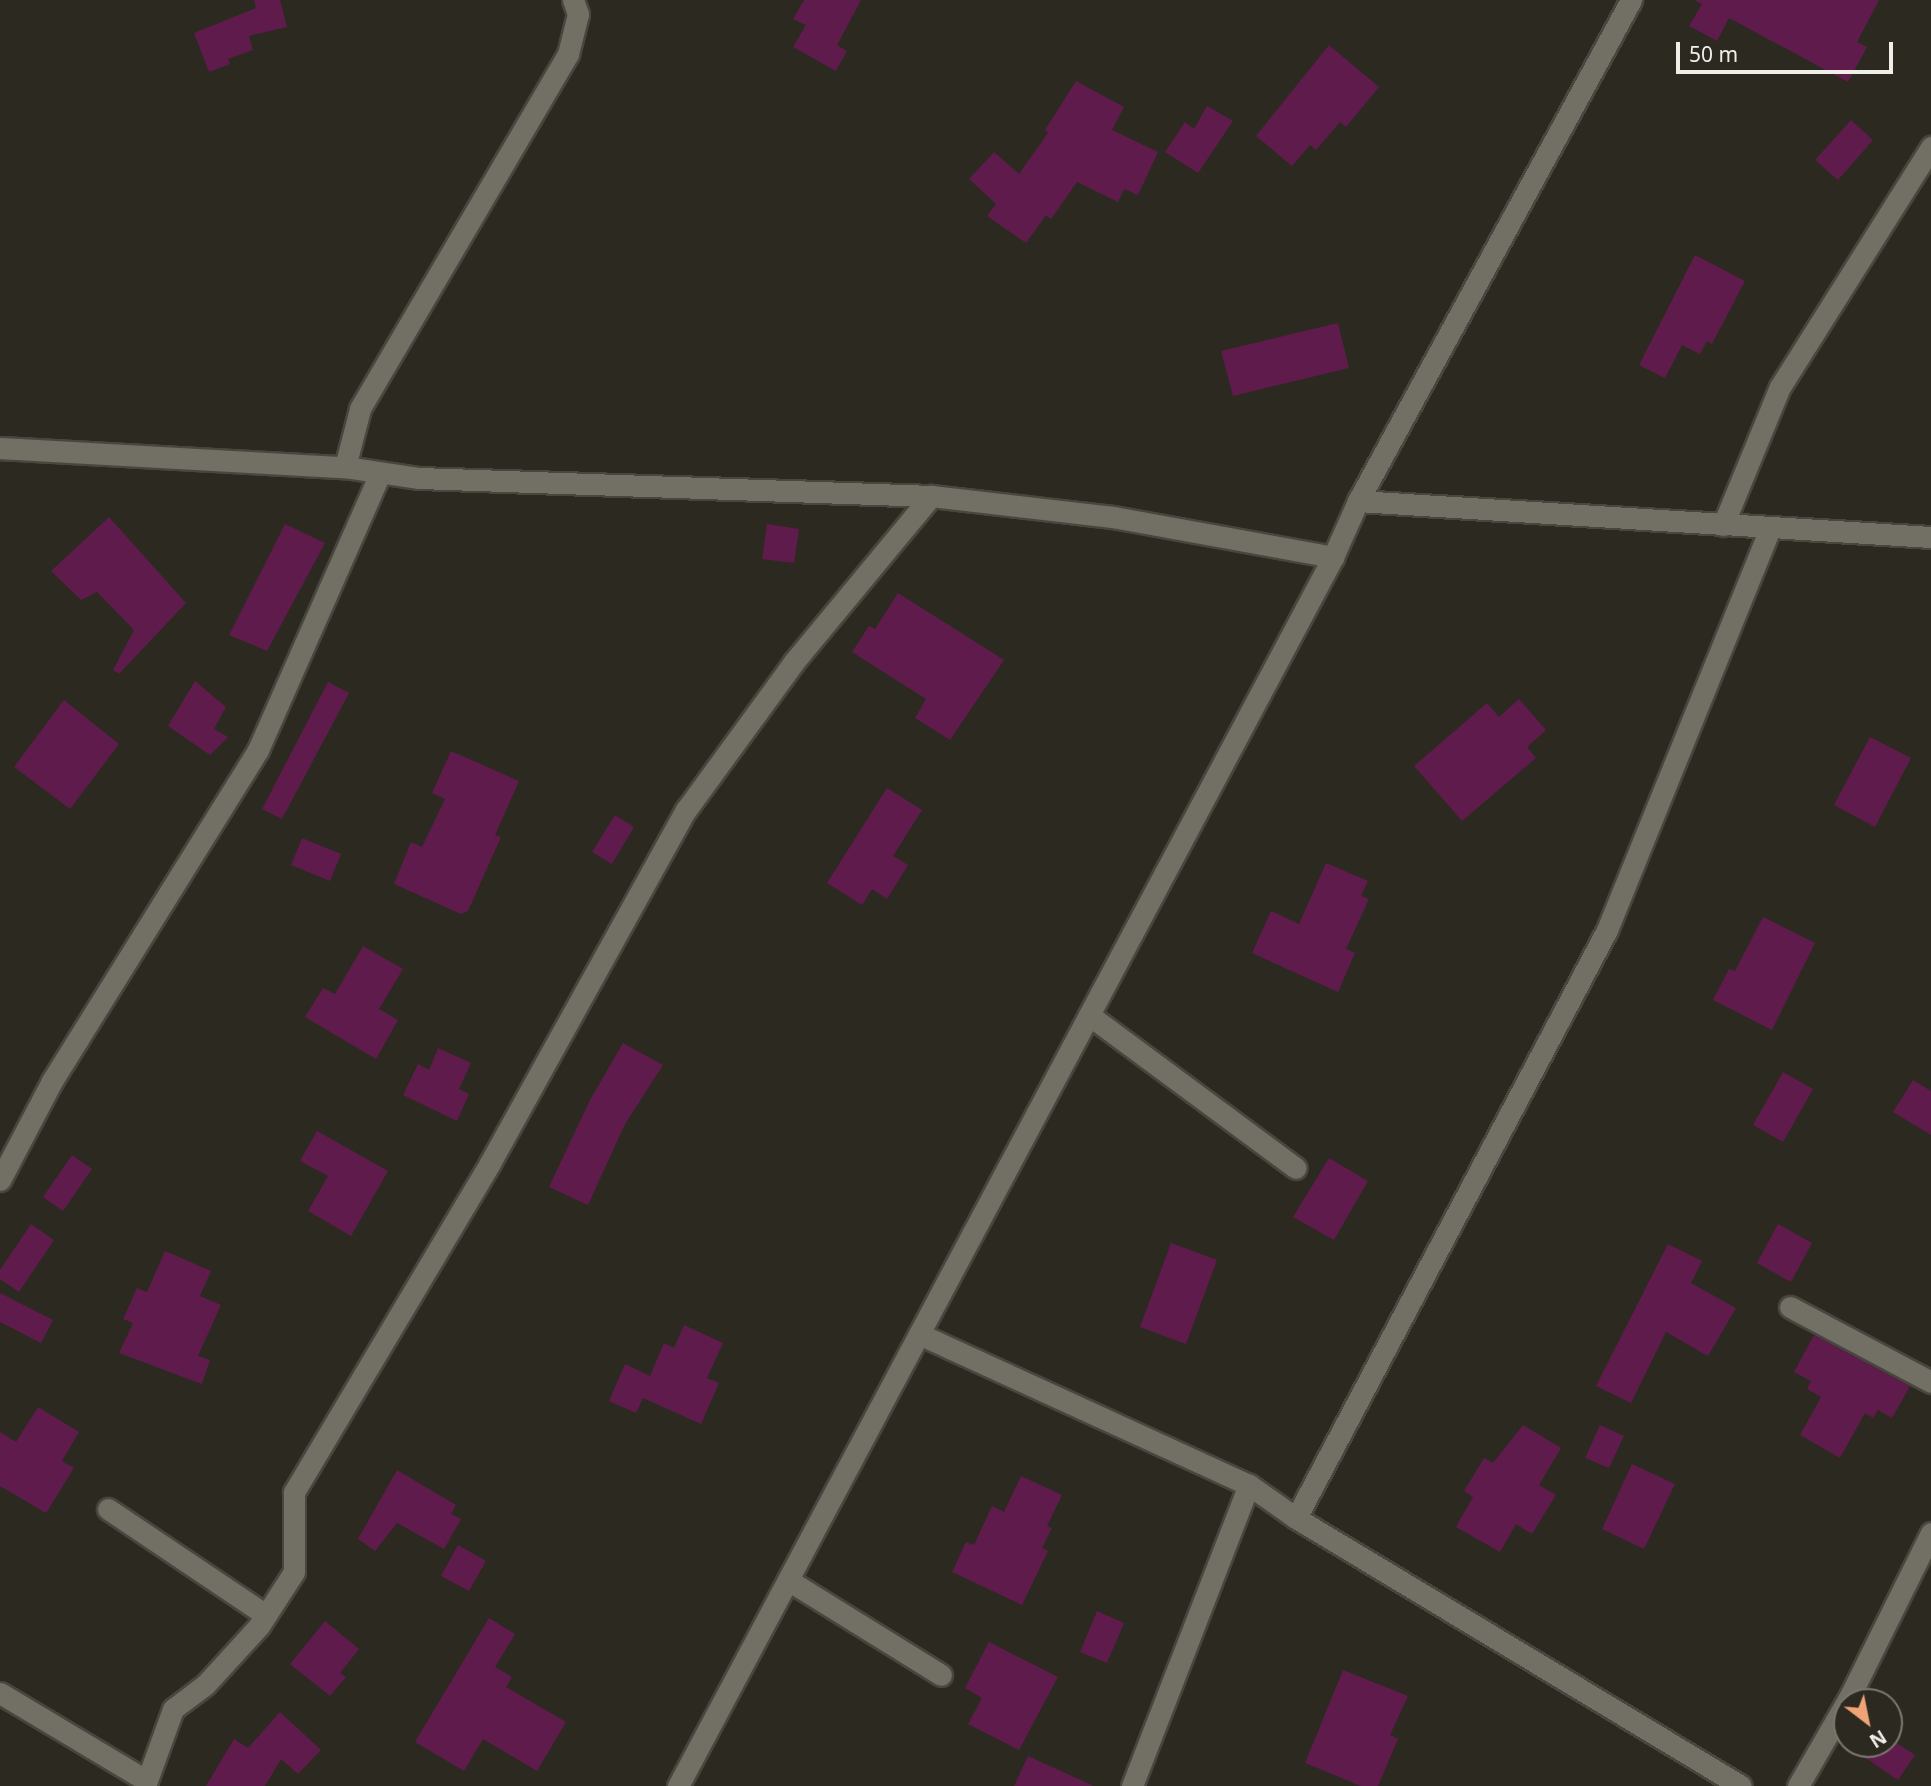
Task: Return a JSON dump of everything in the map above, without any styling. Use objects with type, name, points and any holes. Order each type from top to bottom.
[{"type":"street","points":[[345,467],[360,409],[568,54],[578,14],[573,0]]},
{"type":"street","points":[[678,1786],[1333,556],[1358,501],[1631,0]]},
{"type":"street","points":[[1723,525],[1780,387],[1931,147]]},
{"type":"street","points":[[0,447],[345,467],[380,473],[931,495],[1113,517],[1333,556]]},
{"type":"street","points":[[0,1180],[52,1081],[258,750],[326,605],[380,473]]},
{"type":"street","points":[[0,1693],[146,1783],[173,1709],[206,1684],[266,1615],[294,1572],[294,1492],[490,1163],[600,958],[687,810],[793,663],[931,495]]},
{"type":"street","points":[[1358,501],[1931,537]]},
{"type":"street","points":[[1296,1518],[1607,930],[1770,528]]},
{"type":"street","points":[[1089,1015],[1296,1168]]},
{"type":"street","points":[[1790,1307],[1931,1382]]},
{"type":"street","points":[[919,1334],[1249,1486],[1296,1518],[1741,1786]]},
{"type":"street","points":[[1132,1786],[1249,1486]]},
{"type":"street","points":[[108,1509],[266,1615]]},
{"type":"street","points":[[1798,1786],[1850,1696],[1928,1547]]},
{"type":"street","points":[[788,1580],[941,1675]]},
{"type":"building","points":[[254,0],[280,0],[287,27],[249,36],[253,50],[228,59],[230,64],[209,72],[194,33],[256,8]]},
{"type":"building","points":[[804,0],[861,0],[837,45],[847,51],[836,71],[793,47],[806,25],[793,19]]},
{"type":"building","points":[[1694,0],[1879,0],[1857,42],[1867,47],[1848,82],[1729,18],[1717,41],[1689,26],[1702,4]]},
{"type":"building","points":[[1329,45],[1379,87],[1346,127],[1340,122],[1316,150],[1310,145],[1292,166],[1256,136]]},
{"type":"building","points":[[1076,81],[1124,107],[1112,130],[1158,152],[1138,195],[1124,189],[1118,202],[1077,182],[1051,219],[1046,215],[1026,243],[987,216],[996,204],[969,179],[994,152],[1019,174],[1048,133],[1045,130]]},
{"type":"building","points":[[1207,106],[1233,121],[1198,173],[1165,152],[1185,122],[1194,129]]},
{"type":"building","points":[[1851,120],[1873,140],[1838,180],[1815,160]]},
{"type":"building","points":[[1695,255],[1745,281],[1712,344],[1707,341],[1700,354],[1682,345],[1665,378],[1639,365]]},
{"type":"building","points":[[1338,323],[1349,368],[1233,396],[1221,351]]},
{"type":"building","points":[[109,517],[186,603],[119,674],[113,670],[134,630],[97,592],[81,600],[51,571]]},
{"type":"building","points":[[285,524],[325,543],[267,651],[229,635]]},
{"type":"building","points":[[767,524],[799,529],[794,563],[762,559]]},
{"type":"building","points":[[898,593],[1004,660],[950,740],[915,718],[926,699],[852,652],[869,626],[875,629]]},
{"type":"building","points":[[195,681],[226,707],[214,729],[228,737],[210,755],[168,726]]},
{"type":"building","points":[[328,682],[349,693],[282,819],[262,809]]},
{"type":"building","points":[[1519,699],[1546,730],[1527,747],[1536,758],[1462,821],[1414,766],[1487,703],[1499,717]]},
{"type":"building","points":[[64,700],[119,744],[70,809],[14,767]]},
{"type":"building","points":[[1870,737],[1911,758],[1875,827],[1834,805]]},
{"type":"building","points":[[451,751],[519,781],[495,835],[501,837],[468,911],[461,914],[394,884],[411,842],[422,847],[445,799],[432,793]]},
{"type":"building","points":[[887,788],[922,810],[893,856],[908,865],[887,899],[872,889],[862,905],[827,883]]},
{"type":"building","points":[[615,815],[634,827],[612,864],[592,852]]},
{"type":"building","points":[[302,838],[341,854],[330,881],[291,865]]},
{"type":"building","points":[[1326,863],[1368,881],[1361,896],[1369,899],[1346,949],[1355,953],[1338,992],[1252,953],[1271,911],[1299,924]]},
{"type":"building","points":[[1763,917],[1815,943],[1772,1030],[1713,1000],[1729,969],[1735,971]]},
{"type":"building","points":[[363,946],[403,969],[379,1009],[398,1020],[376,1059],[305,1017],[323,988],[335,994]]},
{"type":"building","points":[[623,1043],[663,1065],[625,1124],[588,1205],[549,1187],[590,1100]]},
{"type":"building","points":[[438,1048],[471,1063],[459,1089],[469,1094],[457,1121],[403,1095],[418,1064],[429,1070]]},
{"type":"building","points":[[1783,1072],[1813,1089],[1783,1142],[1753,1125]]},
{"type":"building","points":[[1913,1080],[1931,1091],[1931,1135],[1893,1112]]},
{"type":"building","points":[[317,1131],[388,1171],[351,1236],[308,1211],[328,1176],[300,1161]]},
{"type":"building","points":[[72,1155],[92,1169],[63,1211],[43,1197]]},
{"type":"building","points":[[1329,1158],[1368,1181],[1334,1240],[1293,1217]]},
{"type":"building","points":[[31,1224],[54,1240],[19,1292],[0,1279],[0,1270]]},
{"type":"building","points":[[1778,1224],[1812,1243],[1791,1282],[1757,1263]]},
{"type":"building","points":[[1171,1243],[1217,1260],[1186,1344],[1140,1327]]},
{"type":"building","points":[[1668,1244],[1702,1261],[1691,1283],[1736,1308],[1708,1356],[1666,1332],[1631,1403],[1596,1386]]},
{"type":"building","points":[[165,1251],[211,1271],[200,1296],[221,1305],[198,1356],[210,1360],[202,1384],[119,1353],[133,1323],[123,1319],[137,1288],[147,1292]]},
{"type":"building","points":[[0,1293],[53,1320],[41,1343],[0,1322]]},
{"type":"building","points":[[684,1325],[723,1343],[707,1378],[719,1383],[701,1424],[643,1398],[636,1413],[609,1401],[625,1364],[650,1376],[664,1343],[674,1348]]},
{"type":"building","points":[[1814,1335],[1910,1386],[1892,1418],[1878,1410],[1873,1418],[1865,1413],[1840,1458],[1800,1435],[1821,1397],[1807,1389],[1811,1381],[1794,1372]]},
{"type":"building","points":[[38,1407],[79,1432],[62,1461],[74,1468],[46,1513],[0,1486],[0,1432],[16,1442]]},
{"type":"building","points":[[1523,1425],[1561,1448],[1539,1485],[1556,1495],[1532,1534],[1516,1524],[1500,1552],[1456,1527],[1473,1497],[1464,1491],[1484,1458],[1493,1463]]},
{"type":"building","points":[[1600,1425],[1624,1436],[1609,1468],[1585,1458]]},
{"type":"building","points":[[1632,1464],[1675,1484],[1644,1549],[1602,1529]]},
{"type":"building","points":[[397,1470],[456,1505],[451,1514],[461,1519],[444,1549],[397,1523],[375,1551],[358,1539]]},
{"type":"building","points":[[1021,1476],[1062,1495],[1047,1526],[1052,1528],[1042,1548],[1048,1551],[1022,1605],[952,1572],[966,1542],[974,1545],[992,1506],[1004,1512]]},
{"type":"building","points":[[458,1545],[486,1561],[469,1591],[441,1576]]},
{"type":"building","points":[[1097,1611],[1124,1623],[1107,1663],[1080,1652]]},
{"type":"building","points":[[489,1618],[515,1634],[495,1667],[512,1677],[506,1687],[566,1722],[537,1771],[483,1739],[464,1771],[415,1742]]},
{"type":"building","points":[[325,1621],[359,1649],[340,1673],[346,1677],[330,1696],[290,1664]]},
{"type":"building","points":[[989,1642],[1058,1677],[1019,1750],[968,1724],[982,1698],[965,1688]]},
{"type":"building","points":[[1343,1670],[1408,1696],[1390,1735],[1398,1739],[1378,1786],[1361,1786],[1305,1763]]},
{"type":"building","points":[[280,1712],[321,1750],[298,1774],[281,1759],[265,1786],[206,1786],[234,1739],[248,1748]]},
{"type":"building","points":[[1903,1747],[1915,1755],[1898,1780],[1866,1758],[1903,1758]]},
{"type":"building","points":[[1028,1756],[1094,1786],[1014,1786]]}]
